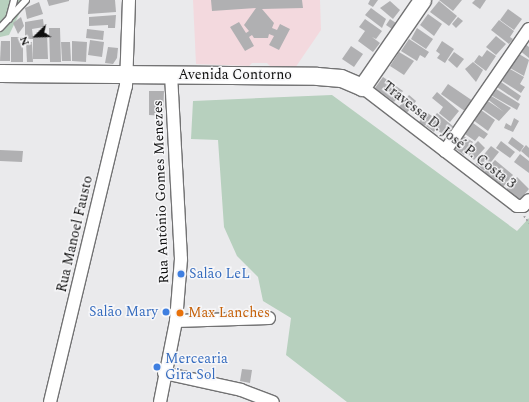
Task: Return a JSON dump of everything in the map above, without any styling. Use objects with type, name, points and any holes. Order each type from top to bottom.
[{"type":"street","name":"Rua Manoel Fausto","points":[[50,402],[127,73],[129,0]]},
{"type":"street","points":[[362,87],[422,0]]},
{"type":"street","points":[[445,151],[529,29]]},
{"type":"street","name":"Avenida Contorno","points":[[0,73],[323,76],[341,78],[362,87]]},
{"type":"street","name":"Rua Antônio Gomes Menezes","points":[[160,402],[164,373],[176,321],[181,259],[171,74]]},
{"type":"street","name":"Travessa D. José P. Costa 3","points":[[362,87],[517,206],[523,206],[529,200]]},
{"type":"street","points":[[176,321],[269,318]]},
{"type":"street","points":[[164,373],[241,390],[273,402]]},
{"type":"lane","points":[[7,23],[14,0]]},
{"type":"lane","points":[[0,28],[7,23],[26,0]]},
{"type":"shaded area","points":[[193,0],[320,0],[321,30],[295,68],[271,67],[267,63],[252,63],[249,66],[196,64]]},
{"type":"green space","points":[[0,0],[26,0],[9,35],[0,37]]},
{"type":"green space","points":[[332,95],[517,231],[529,218],[529,402],[347,402],[286,355],[291,318],[263,301],[258,277],[237,256],[224,227],[218,140],[191,139],[193,101]]},
{"type":"building","points":[[47,0],[69,0],[69,1],[49,6]]},
{"type":"building","points":[[89,0],[115,0],[116,12],[88,14]]},
{"type":"building","points":[[211,0],[302,0],[303,8],[262,9],[274,23],[272,28],[277,30],[280,24],[290,29],[279,50],[269,45],[274,36],[269,34],[268,38],[254,38],[252,35],[249,37],[254,46],[245,51],[230,27],[239,22],[246,33],[249,31],[244,25],[256,8],[212,11]]},
{"type":"building","points":[[370,0],[378,0],[373,7],[368,4]]},
{"type":"building","points":[[439,0],[462,0],[453,11]]},
{"type":"building","points":[[475,0],[486,0],[480,9],[472,3]]},
{"type":"building","points":[[390,1],[400,10],[393,19],[380,8]]},
{"type":"building","points":[[439,1],[457,16],[449,26],[430,12]]},
{"type":"building","points":[[39,2],[43,14],[27,19],[25,8]]},
{"type":"building","points":[[371,8],[386,19],[382,28],[365,15]]},
{"type":"building","points":[[508,9],[522,19],[514,30],[500,20]]},
{"type":"building","points":[[428,14],[442,24],[434,36],[420,25]]},
{"type":"building","points":[[116,15],[115,28],[108,28],[108,25],[89,26],[89,17]]},
{"type":"building","points":[[21,17],[24,26],[18,34],[13,23]]},
{"type":"building","points":[[458,17],[463,21],[456,28],[452,24]]},
{"type":"building","points":[[43,19],[44,27],[32,29],[33,37],[38,37],[38,33],[47,33],[48,59],[33,59],[33,39],[25,39],[25,22]]},
{"type":"building","points":[[365,19],[382,31],[376,39],[372,37],[380,43],[373,52],[358,41],[365,31],[359,27]]},
{"type":"building","points":[[390,19],[396,23],[392,29],[386,25]]},
{"type":"building","points":[[499,20],[514,31],[510,37],[513,39],[509,44],[491,30]]},
{"type":"building","points":[[49,28],[60,28],[61,62],[50,62]]},
{"type":"building","points":[[417,28],[433,39],[426,49],[411,39]]},
{"type":"building","points":[[87,29],[104,31],[103,40],[86,38]]},
{"type":"building","points":[[496,36],[506,44],[496,55],[486,47]]},
{"type":"building","points":[[11,37],[23,37],[23,62],[11,62]]},
{"type":"building","points":[[409,39],[429,52],[425,58],[420,55],[417,61],[401,51]]},
{"type":"building","points":[[90,40],[104,42],[102,57],[88,55]]},
{"type":"building","points":[[1,41],[10,41],[10,61],[0,61]]},
{"type":"building","points":[[72,41],[87,42],[86,62],[72,61]]},
{"type":"building","points":[[442,41],[454,49],[445,63],[437,58],[440,54],[436,51]]},
{"type":"building","points":[[26,42],[32,42],[33,62],[27,62]]},
{"type":"building","points":[[61,42],[70,42],[71,61],[62,61]]},
{"type":"building","points":[[524,43],[529,47],[529,58],[519,50]]},
{"type":"building","points":[[351,46],[363,54],[354,67],[342,59]]},
{"type":"building","points":[[108,47],[118,48],[117,58],[113,64],[105,63]]},
{"type":"building","points":[[487,50],[496,56],[486,71],[474,62],[479,55],[482,57]]},
{"type":"building","points":[[399,52],[414,61],[404,75],[390,66]]},
{"type":"building","points":[[454,52],[464,59],[457,68],[448,60]]},
{"type":"building","points":[[519,54],[529,60],[524,76],[510,68]]},
{"type":"building","points":[[473,62],[483,70],[476,82],[465,69]]},
{"type":"building","points":[[510,69],[524,77],[520,84],[525,87],[521,93],[502,81]]},
{"type":"building","points":[[383,77],[403,91],[394,102],[375,88]]},
{"type":"building","points":[[501,82],[521,96],[518,101],[497,87]]},
{"type":"building","points":[[448,84],[473,101],[466,112],[441,94]]},
{"type":"building","points":[[493,87],[520,104],[517,110],[489,94]]},
{"type":"building","points":[[149,91],[164,91],[163,116],[149,115]]},
{"type":"building","points":[[437,92],[459,111],[450,122],[439,113],[443,107],[432,98]]},
{"type":"building","points":[[488,94],[511,108],[499,121],[479,107],[485,99],[504,112],[486,98]]},
{"type":"building","points":[[409,95],[416,101],[406,114],[398,108]]},
{"type":"building","points":[[481,110],[495,120],[488,131],[473,120]]},
{"type":"building","points":[[426,112],[432,116],[425,126],[419,122]]},
{"type":"building","points":[[437,113],[454,127],[446,137],[436,129],[434,132],[426,126]]},
{"type":"building","points":[[514,118],[519,121],[513,132],[504,128],[506,123],[511,126]]},
{"type":"building","points":[[473,123],[488,134],[484,139],[479,136],[475,141],[465,134]]},
{"type":"building","points":[[462,135],[473,142],[464,155],[453,147]]},
{"type":"building","points":[[512,137],[524,146],[520,152],[508,143]]},
{"type":"building","points":[[478,141],[485,148],[474,160],[466,153]]},
{"type":"building","points":[[501,141],[515,152],[510,158],[496,148]]},
{"type":"building","points":[[526,145],[529,148],[529,158],[521,151]]},
{"type":"building","points":[[491,146],[499,152],[484,171],[476,164]]},
{"type":"building","points":[[0,150],[23,151],[22,162],[0,161]]},
{"type":"building","points":[[520,154],[529,161],[529,173],[514,162]]},
{"type":"building","points":[[495,160],[513,175],[503,187],[484,172]]},
{"type":"building","points":[[517,177],[529,189],[517,203],[504,192]]},
{"type":"building","points":[[242,369],[252,370],[250,383],[240,381]]},
{"type":"place","name":"Salão LeL","points":[[181,274]]},
{"type":"place","name":"Salão Mary","points":[[166,312]]},
{"type":"place","name":"Max Lanches","points":[[180,313]]},
{"type":"place","name":"Mercearia Gira Sol","points":[[157,367]]}]
